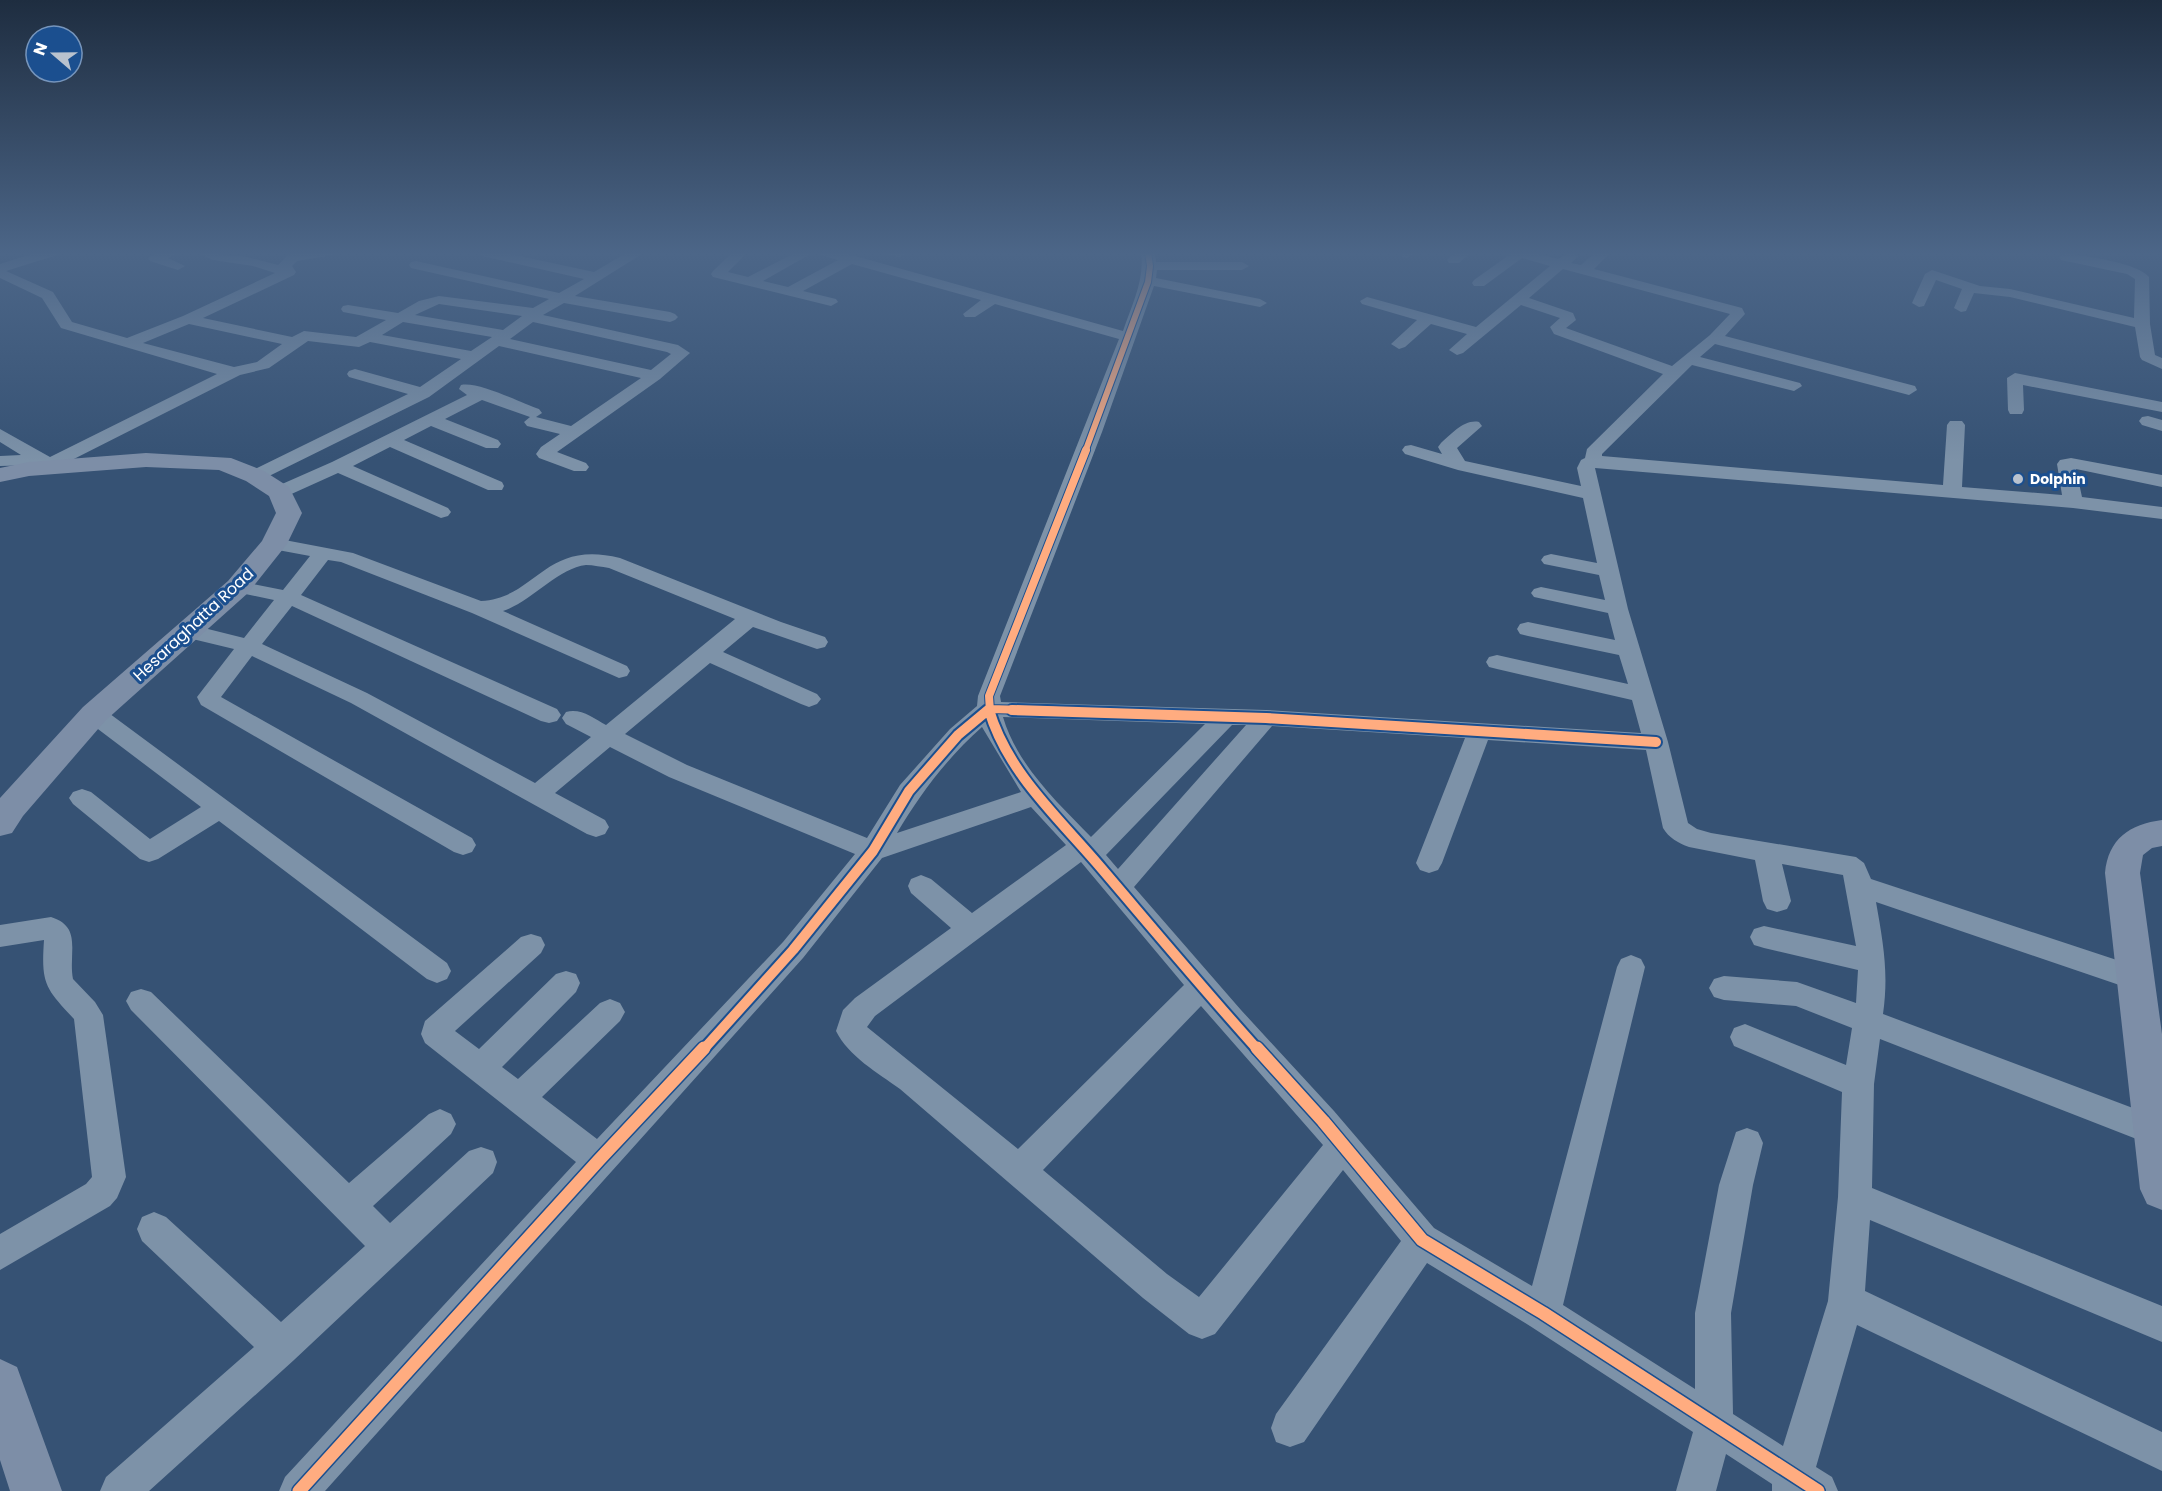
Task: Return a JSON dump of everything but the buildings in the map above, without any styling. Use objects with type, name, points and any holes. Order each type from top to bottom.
[{"type":"main road","points":[[0,475],[48,464],[146,460],[223,463],[255,476],[280,492]]},
{"type":"main road","name":"Hesaraghatta Road","points":[[0,824],[11,807],[94,714],[238,587],[274,544],[289,513],[280,492]]},
{"type":"main road","points":[[2162,833],[2151,834],[2130,847],[2125,855],[2124,880],[2134,978],[2157,1132],[2162,1188]]},
{"type":"main road","points":[[0,1384],[36,1491]]},
{"type":"street","points":[[64,322],[66,325],[216,369],[234,372]]},
{"type":"street","points":[[128,343],[182,322]]},
{"type":"street","points":[[200,322],[293,342]]},
{"type":"street","points":[[0,461],[48,464],[234,372],[263,365],[293,342],[309,336],[357,342],[390,322]]},
{"type":"street","points":[[425,322],[502,338],[654,376]]},
{"type":"street","points":[[255,476],[423,393],[525,322]]},
{"type":"street","points":[[561,322],[672,348],[682,353],[654,376],[545,454],[580,467]]},
{"type":"street","points":[[636,340],[663,322]]},
{"type":"street","points":[[1073,322],[1128,337]]},
{"type":"street","points":[[1133,322],[1093,432],[989,696],[989,709],[996,733],[1036,796],[1087,850],[1202,986],[1343,1145],[1422,1240],[1543,1313],[1801,1486],[1846,1301],[1855,1197],[1858,1084],[1873,985],[1872,961],[1859,886],[1855,870],[1847,864],[1710,843],[1689,837],[1676,828],[1656,742],[1617,609],[1587,464],[1594,461],[1952,491],[2162,513]]},
{"type":"street","points":[[1399,344],[1424,322]]},
{"type":"street","points":[[1441,322],[1478,332]]},
{"type":"street","points":[[1457,350],[1490,322]]},
{"type":"street","points":[[1566,322],[1558,327],[1559,331],[1674,372]]},
{"type":"street","points":[[1594,461],[1593,453],[1674,372],[1715,338],[1731,322]]},
{"type":"street","points":[[2131,322],[2142,324],[2148,357],[2162,364]]},
{"type":"street","points":[[366,337],[476,357]]},
{"type":"street","points":[[1715,338],[1909,390]]},
{"type":"street","points":[[1689,359],[1794,386]]},
{"type":"street","points":[[355,374],[423,393]]},
{"type":"street","points":[[2016,410],[2015,378],[2162,407]]},
{"type":"street","points":[[459,386],[575,432]]},
{"type":"street","points":[[280,492],[338,466],[482,394]]},
{"type":"street","points":[[431,420],[492,444]]},
{"type":"street","points":[[1952,491],[1956,425]]},
{"type":"street","points":[[1458,465],[1447,447],[1473,426]]},
{"type":"street","points":[[0,434],[48,464]]},
{"type":"street","points":[[390,440],[495,486]]},
{"type":"street","points":[[1411,450],[1458,465],[1592,494]]},
{"type":"street","points":[[2073,502],[2066,465],[2072,463],[2162,481]]},
{"type":"street","points":[[338,466],[441,512]]},
{"type":"street","points":[[274,544],[346,557],[479,608],[619,671]]},
{"type":"street","points":[[324,552],[208,697],[209,700],[463,845]]},
{"type":"street","points":[[479,608],[488,609],[500,605],[518,597],[565,565],[591,559],[622,566],[750,618],[818,642]]},
{"type":"street","points":[[1551,560],[1609,571]]},
{"type":"street","points":[[238,587],[288,597],[549,715]]},
{"type":"street","points":[[1541,593],[1617,609]]},
{"type":"street","points":[[538,794],[750,618]]},
{"type":"street","points":[[1528,629],[1628,650]]},
{"type":"street","points":[[188,631],[249,646],[359,698],[596,826]]},
{"type":"street","points":[[707,653],[809,699]]},
{"type":"street","points":[[1497,662],[1643,695]]},
{"type":"street","points":[[299,1491],[793,950],[873,851],[909,791],[958,735],[989,709],[1266,718],[1656,742]]},
{"type":"street","points":[[94,714],[437,970]]},
{"type":"street","points":[[1226,717],[1087,850],[971,929],[865,1007],[854,1019],[851,1031],[879,1056],[911,1078],[1155,1286],[1202,1321],[1343,1145]]},
{"type":"street","points":[[574,718],[678,771],[873,851],[1036,796]]},
{"type":"street","points":[[1118,887],[1266,718]]},
{"type":"street","points":[[1429,863],[1479,732]]},
{"type":"street","points":[[82,798],[149,852],[220,808]]},
{"type":"street","points":[[1766,852],[1777,901]]},
{"type":"street","points":[[921,886],[971,929]]},
{"type":"street","points":[[1859,886],[2134,978]]},
{"type":"street","points":[[0,936],[51,928],[58,934],[59,981],[88,1016],[109,1177],[105,1187],[98,1195],[0,1253]]},
{"type":"street","points":[[1764,937],[1872,961]]},
{"type":"street","points":[[531,945],[436,1030],[436,1034],[599,1160]]},
{"type":"street","points":[[1543,1313],[1631,967]]},
{"type":"street","points":[[481,1068],[566,983]]},
{"type":"street","points":[[1019,1171],[1202,986]]},
{"type":"street","points":[[1724,988],[1797,994],[2157,1132]]},
{"type":"street","points":[[141,1001],[390,1247]]},
{"type":"street","points":[[520,1098],[610,1012]]},
{"type":"street","points":[[1745,1037],[1858,1084]]},
{"type":"street","points":[[347,1207],[440,1124]]},
{"type":"street","points":[[1695,1491],[1714,1426],[1713,1313],[1736,1185],[1747,1143]]},
{"type":"street","points":[[120,1491],[281,1347],[481,1162]]},
{"type":"street","points":[[1855,1197],[2162,1324]]},
{"type":"street","points":[[154,1229],[281,1347]]},
{"type":"street","points":[[1290,1428],[1422,1240]]},
{"type":"street","points":[[1846,1301],[2162,1452]]},
{"type":"cycle path","points":[[1133,322],[1093,432],[989,696],[989,709],[996,733],[1036,796],[1083,846],[1230,1019],[1323,1121],[1422,1240],[1543,1313],[1818,1491]]},
{"type":"cycle path","points":[[299,1491],[793,950],[873,851],[909,791],[958,735],[989,709],[1266,718],[1656,742]]},
{"type":"place","name":"Dolphin","points":[[2018,479]]}]
